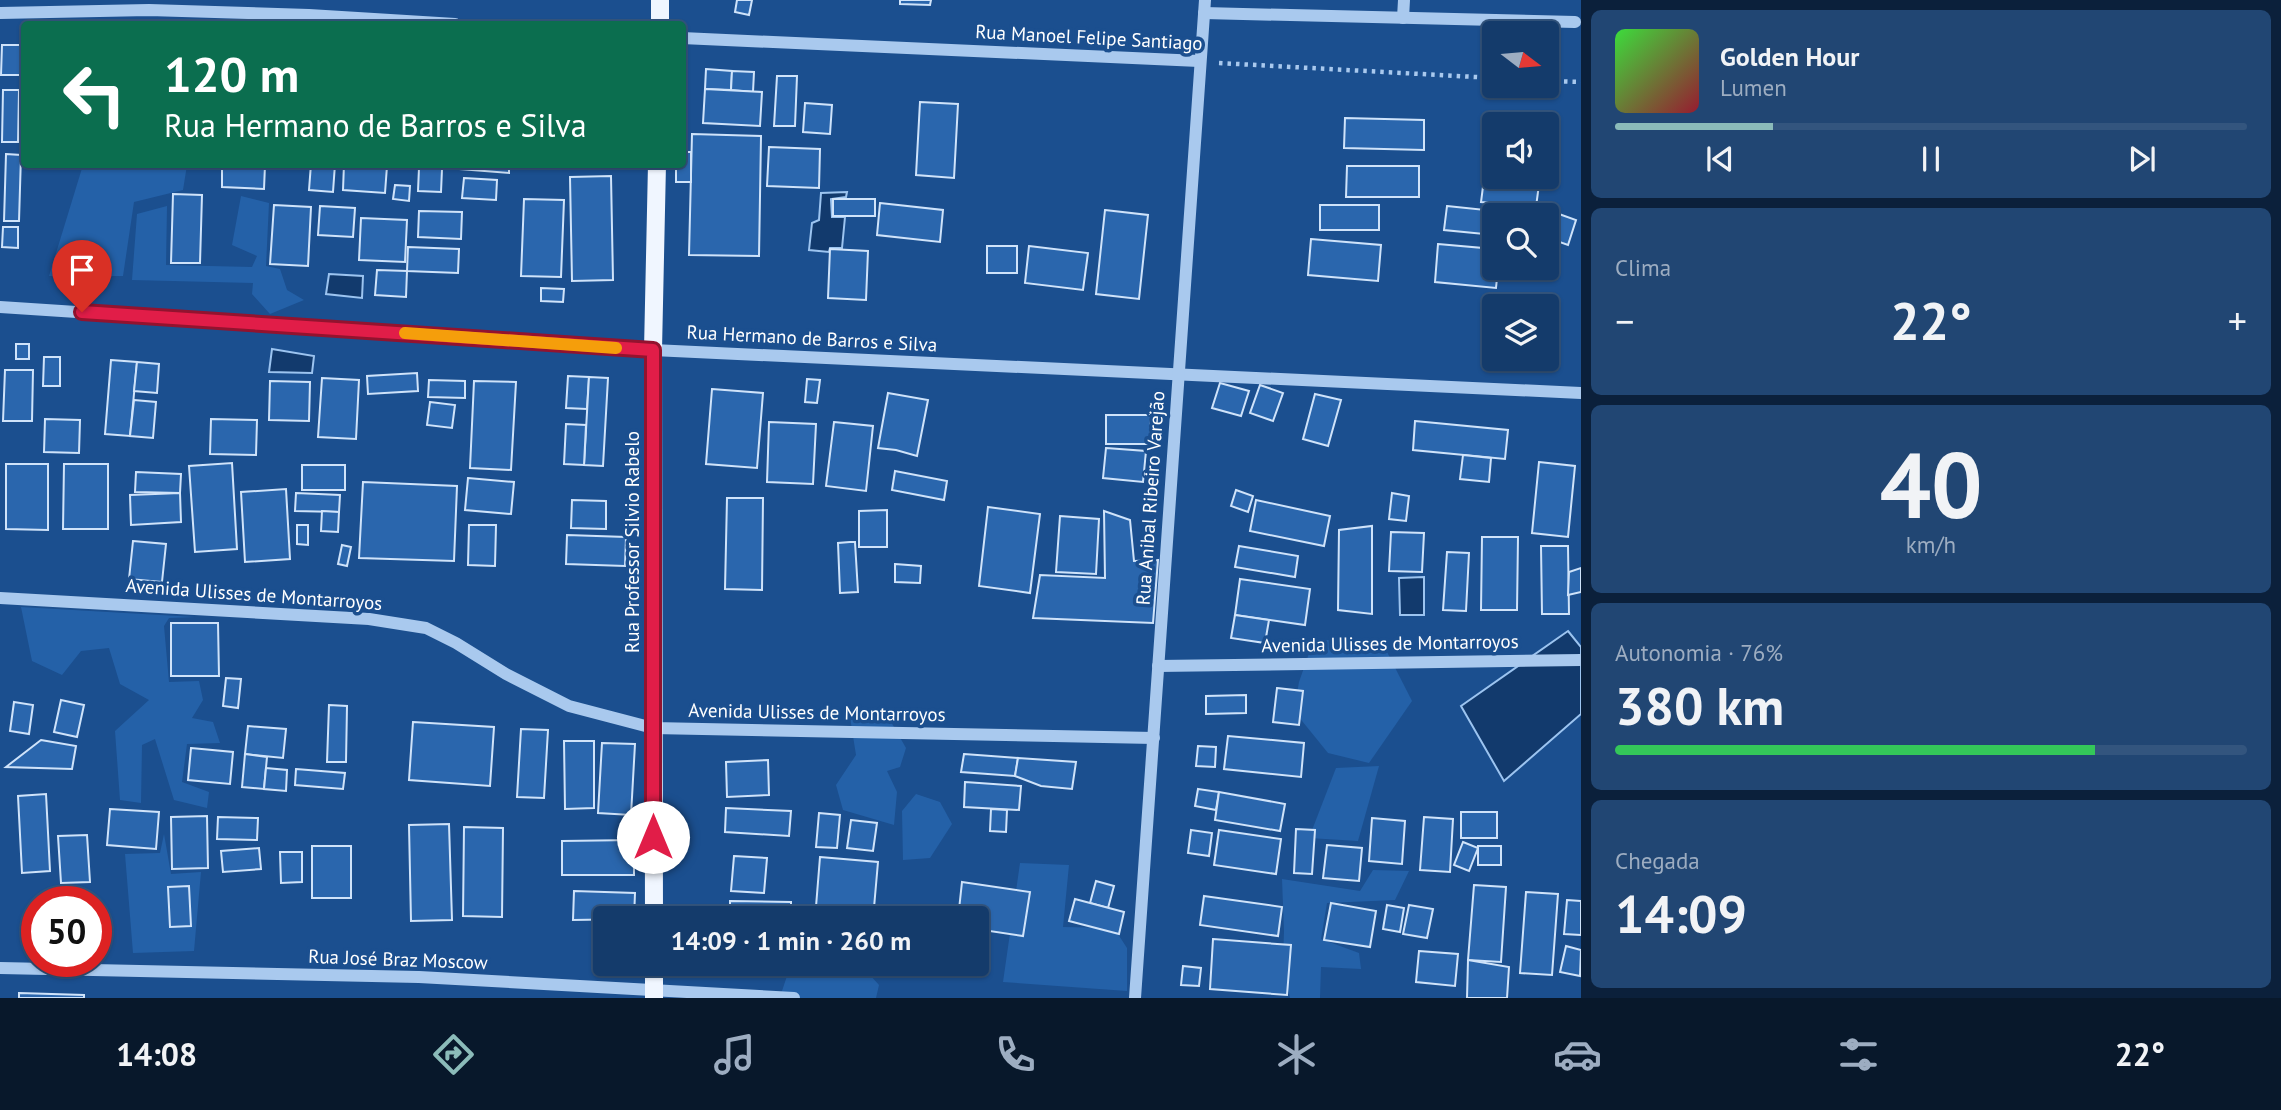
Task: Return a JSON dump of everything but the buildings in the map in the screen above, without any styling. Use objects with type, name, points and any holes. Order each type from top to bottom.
[{"type":"main road","points":[[660,0],[660,21]]},
{"type":"main road","name":"Rua Professor Silvio Rabelo","points":[[654,906],[653,350],[657,168]]},
{"type":"main road","points":[[654,976],[654,995]]},
{"type":"street","points":[[1403,18],[1404,0]]},
{"type":"street","points":[[1204,6],[1403,18],[1575,22]]},
{"type":"street","name":"Rua Anibal Ribeiro Varejão","points":[[1135,998],[1204,6]]},
{"type":"street","points":[[0,13],[149,10],[406,21]]},
{"type":"street","name":"Rua Manoel Felipe Santiago","points":[[686,38],[1199,61]]},
{"type":"street","name":"Rua Hermano de Barros e Silva","points":[[0,307],[653,350],[1581,393]]},
{"type":"street","name":"Avenida Ulisses de Montarroyos","points":[[0,598],[369,619],[426,628],[569,706],[653,728],[1154,738]]},
{"type":"street","name":"Avenida Ulisses de Montarroyos","points":[[1158,666],[1581,660]]},
{"type":"street","name":"Rua José Braz Moscow","points":[[0,968],[419,977],[654,995],[794,998]]},
{"type":"path","name":"Rua Manoel Felipe Santiago","points":[[1199,61],[1482,77]]},
{"type":"path","points":[[1559,81],[1581,82]]},
{"type":"shaded area","points":[[82,168],[187,168],[183,190],[134,202],[123,276],[49,276]]},
{"type":"shaded area","points":[[847,192],[846,197],[831,199],[832,217],[845,217],[842,248],[830,248],[829,252],[809,250],[812,223],[819,220],[821,193]]},
{"type":"shaded area","points":[[241,196],[269,203],[266,266],[280,269],[287,290],[304,300],[270,314],[252,294],[253,283],[132,280],[137,214],[167,206],[166,265],[252,267],[257,256],[232,245]]},
{"type":"shaded area","points":[[329,274],[363,276],[362,298],[326,294]]},
{"type":"shaded area","points":[[272,349],[314,356],[312,373],[269,372]]},
{"type":"shaded area","points":[[1424,577],[1424,615],[1400,615],[1399,578]]},
{"type":"shaded area","points":[[21,607],[195,617],[169,618],[164,626],[169,682],[199,681],[203,700],[192,718],[213,722],[220,743],[187,744],[182,782],[209,792],[207,808],[174,800],[155,739],[142,745],[141,803],[120,800],[115,731],[149,700],[120,684],[109,648],[81,651],[62,675],[32,661]]},
{"type":"shaded area","points":[[1568,631],[1581,647],[1581,714],[1504,781],[1461,706]]},
{"type":"shaded area","points":[[1314,639],[1383,644],[1412,701],[1369,763],[1328,753],[1294,711],[1299,682]]},
{"type":"shaded area","points":[[850,717],[890,720],[906,748],[900,767],[887,771],[897,792],[894,825],[843,810],[836,785],[856,755]]},
{"type":"shaded area","points":[[1379,766],[1358,841],[1309,838],[1336,768]]},
{"type":"shaded area","points":[[916,794],[940,802],[952,824],[930,858],[903,860],[902,811]]},
{"type":"shaded area","points":[[164,834],[171,874],[201,872],[194,951],[133,953],[125,854],[160,853]]},
{"type":"shaded area","points":[[1020,863],[1069,865],[1063,927],[1114,928],[1127,948],[1127,991],[1003,982]]},
{"type":"shaded area","points":[[1373,870],[1409,871],[1395,900],[1327,903],[1321,939],[1359,953],[1361,969],[1321,967],[1320,998],[1290,998],[1283,963],[1282,879],[1360,891]]},
{"type":"shaded area","points":[[787,976],[871,976],[879,985],[876,998],[774,998],[782,991]]},
{"type":"slow traffic","points":[[405,333],[616,348]]},
{"type":"route","points":[[82,312],[653,350],[653,837]]}]
